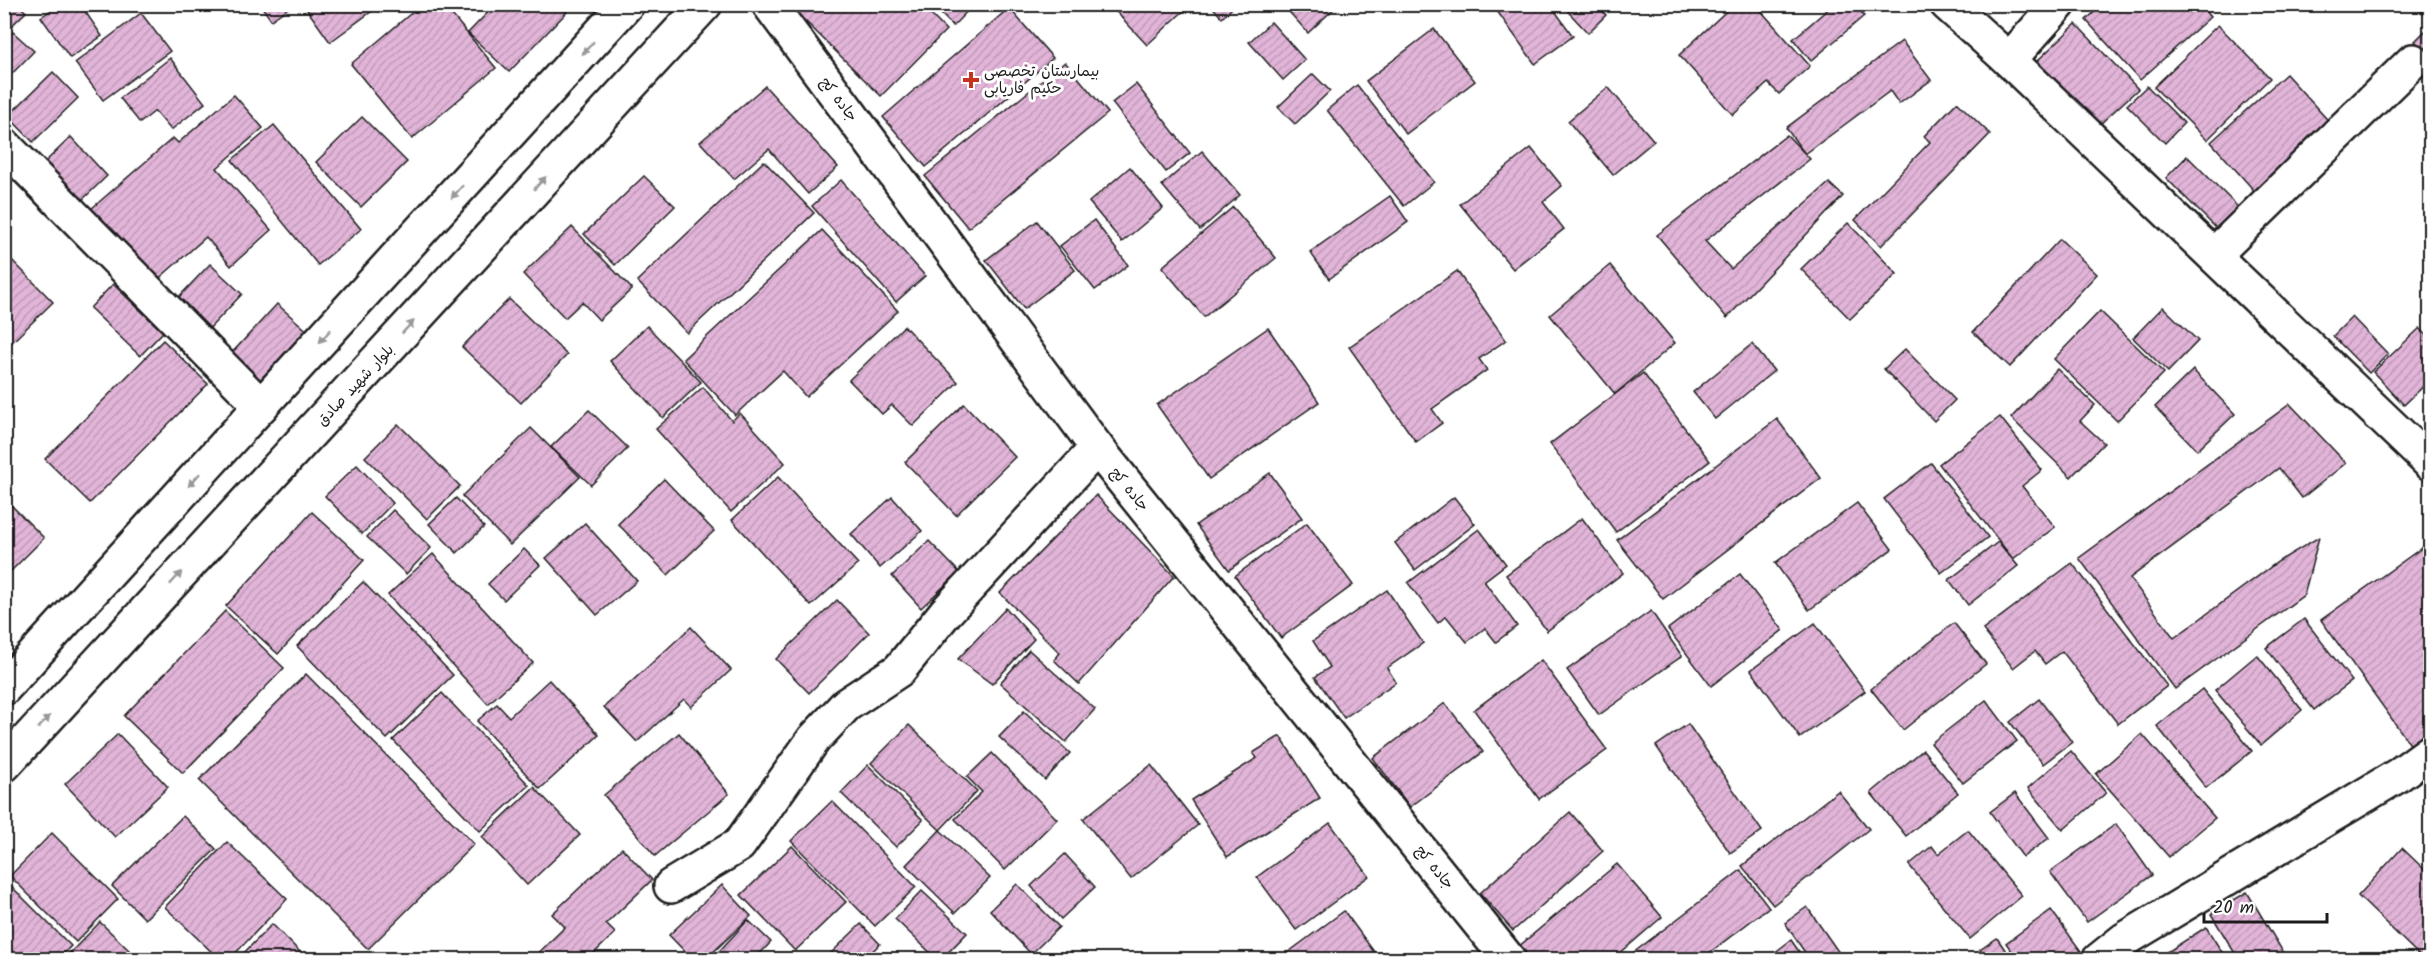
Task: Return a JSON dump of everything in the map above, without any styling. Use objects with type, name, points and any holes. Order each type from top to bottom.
[{"type":"street","points":[[4,688],[627,4]]},
{"type":"street","name":"بلوار شهید صادق","points":[[4,765],[705,4]]},
{"type":"street","name":"جاده کج","points":[[769,4],[1097,448],[1509,960]]},
{"type":"street","points":[[1947,4],[2009,60],[2430,463]]},
{"type":"street","points":[[2009,60],[2059,4]]},
{"type":"street","points":[[2214,255],[2413,61]]},
{"type":"street","points":[[4,145],[261,406]]},
{"type":"street","points":[[671,886],[739,845],[814,739],[846,705],[899,670],[945,613],[1097,448]]},
{"type":"street","points":[[2119,953],[2397,776],[2430,752]]},
{"type":"building","points":[[4,4],[18,4],[26,12],[4,33]]},
{"type":"building","points":[[60,4],[80,4],[102,36],[70,58],[41,17]]},
{"type":"building","points":[[260,4],[294,4],[271,20]]},
{"type":"building","points":[[303,4],[367,4],[372,11],[330,42]]},
{"type":"building","points":[[422,4],[443,4],[496,68],[412,139],[351,64]]},
{"type":"building","points":[[496,4],[559,4],[567,12],[509,72],[468,33]]},
{"type":"building","points":[[806,4],[920,4],[946,30],[881,96],[797,13]]},
{"type":"building","points":[[931,4],[974,4],[953,26]]},
{"type":"building","points":[[1109,4],[1190,4],[1190,5],[1147,45]]},
{"type":"building","points":[[1210,4],[1236,4],[1222,18]]},
{"type":"building","points":[[1282,4],[1339,4],[1308,33]]},
{"type":"building","points":[[1492,4],[1550,4],[1573,36],[1535,64]]},
{"type":"building","points":[[1561,4],[1596,4],[1606,15],[1588,33]]},
{"type":"building","points":[[1734,4],[1755,4],[1810,66],[1779,94],[1768,83],[1733,115],[1679,55]]},
{"type":"building","points":[[1834,4],[1855,4],[1864,16],[1811,61],[1793,39]]},
{"type":"building","points":[[2103,4],[2199,4],[2210,17],[2140,80],[2086,20]]},
{"type":"building","points":[[2415,4],[2430,4],[2429,19]]},
{"type":"building","points":[[1009,8],[1053,58],[926,167],[883,117]]},
{"type":"building","points":[[141,13],[170,51],[103,100],[75,63]]},
{"type":"building","points":[[1271,22],[1305,60],[1283,80],[1249,42]]},
{"type":"building","points":[[2076,24],[2138,89],[2098,126],[2037,61]]},
{"type":"building","points":[[2218,25],[2270,78],[2207,140],[2154,87]]},
{"type":"building","points":[[2430,26],[2430,58],[2415,41]]},
{"type":"building","points":[[1434,29],[1475,81],[1406,134],[1366,81]]},
{"type":"building","points":[[13,32],[34,51],[4,82],[4,41]]},
{"type":"building","points":[[1902,41],[1931,80],[1899,104],[1890,91],[1805,154],[1786,128]]},
{"type":"building","points":[[170,58],[205,103],[171,130],[155,111],[140,123],[120,98]]},
{"type":"building","points":[[1065,62],[1108,113],[968,228],[925,176]]},
{"type":"building","points":[[53,72],[78,98],[33,142],[8,116]]},
{"type":"building","points":[[1313,74],[1330,91],[1295,124],[1278,107]]},
{"type":"building","points":[[2286,74],[2334,127],[2258,195],[2211,142]]},
{"type":"building","points":[[1136,84],[1190,153],[1166,172],[1112,103]]},
{"type":"building","points":[[1357,85],[1434,182],[1404,206],[1327,110]]},
{"type":"building","points":[[765,86],[838,167],[808,194],[769,149],[734,179],[700,142]]},
{"type":"building","points":[[2147,86],[2184,123],[2165,143],[2127,105]]},
{"type":"building","points":[[1608,87],[1654,141],[1613,175],[1568,121]]},
{"type":"building","points":[[234,95],[263,128],[217,168],[271,230],[231,266],[206,237],[155,282],[91,209],[173,138],[178,143]]},
{"type":"building","points":[[1957,102],[1990,134],[1881,246],[1855,220],[1930,142],[1924,136]]},
{"type":"building","points":[[362,117],[407,162],[361,207],[316,162]]},
{"type":"building","points":[[274,125],[361,229],[318,265],[232,160]]},
{"type":"building","points":[[1787,135],[1810,159],[1705,241],[1731,269],[1829,183],[1843,196],[1727,318],[1657,235]]},
{"type":"building","points":[[71,137],[107,176],[80,202],[44,163]]},
{"type":"building","points":[[1531,148],[1562,186],[1543,202],[1564,229],[1513,269],[1460,204]]},
{"type":"building","points":[[1202,151],[1240,195],[1200,230],[1162,185]]},
{"type":"building","points":[[2187,156],[2241,210],[2220,232],[2166,178]]},
{"type":"building","points":[[764,161],[814,213],[687,333],[637,281]]},
{"type":"building","points":[[1130,167],[1163,208],[1122,242],[1089,202]]},
{"type":"building","points":[[644,176],[675,206],[615,265],[584,234]]},
{"type":"building","points":[[841,180],[925,276],[896,302],[812,206]]},
{"type":"building","points":[[1390,196],[1408,222],[1329,279],[1310,252]]},
{"type":"building","points":[[1233,207],[1276,258],[1204,317],[1162,267]]},
{"type":"building","points":[[1094,220],[1128,265],[1095,290],[1060,246]]},
{"type":"building","points":[[1037,221],[1075,270],[1024,309],[986,260]]},
{"type":"building","points":[[1848,223],[1897,274],[1850,319],[1801,269]]},
{"type":"building","points":[[572,227],[632,289],[599,320],[582,302],[565,318],[523,274]]},
{"type":"building","points":[[822,230],[898,311],[806,397],[783,371],[735,415],[683,359]]},
{"type":"building","points":[[2060,239],[2097,274],[2010,367],[1973,332]]},
{"type":"building","points":[[4,252],[53,302],[4,350]]},
{"type":"building","points":[[210,264],[242,294],[207,331],[175,301]]},
{"type":"building","points":[[1610,265],[1675,343],[1615,394],[1550,315]]},
{"type":"building","points":[[1457,271],[1506,340],[1479,359],[1487,370],[1432,409],[1442,423],[1416,442],[1349,347]]},
{"type":"building","points":[[113,284],[163,332],[140,356],[90,308]]},
{"type":"building","points":[[509,299],[567,355],[521,403],[462,347]]},
{"type":"building","points":[[277,304],[312,335],[265,387],[230,355]]},
{"type":"building","points":[[2163,307],[2198,341],[2168,372],[2133,338]]},
{"type":"building","points":[[2100,311],[2164,373],[2117,421],[2054,359]]},
{"type":"building","points":[[2352,317],[2388,354],[2369,373],[2333,336]]},
{"type":"building","points":[[647,326],[701,382],[663,418],[610,361]]},
{"type":"building","points":[[904,326],[958,382],[913,426],[892,405],[882,414],[849,380]]},
{"type":"building","points":[[1268,328],[1319,402],[1209,479],[1157,405]]},
{"type":"building","points":[[2420,328],[2430,339],[2430,380],[2404,405],[2373,372]]},
{"type":"building","points":[[163,340],[208,384],[90,503],[45,459]]},
{"type":"building","points":[[1752,344],[1774,371],[1715,419],[1693,392]]},
{"type":"building","points":[[1905,349],[1955,400],[1934,421],[1884,369]]},
{"type":"building","points":[[2057,369],[2095,405],[2080,421],[2104,443],[2071,477],[2011,418]]},
{"type":"building","points":[[2193,370],[2235,414],[2197,450],[2155,407]]},
{"type":"building","points":[[1643,373],[1710,461],[1616,532],[1550,444]]},
{"type":"building","points":[[703,387],[732,421],[740,413],[785,463],[731,512],[656,429]]},
{"type":"building","points":[[964,404],[1015,457],[956,515],[905,462]]},
{"type":"building","points":[[2290,404],[2346,463],[2302,498],[2279,468],[2130,578],[2174,638],[2279,561],[2319,537],[2304,595],[2175,689],[2079,558]]},
{"type":"building","points":[[589,410],[628,448],[591,485],[551,447]]},
{"type":"building","points":[[2000,417],[2042,470],[2022,486],[2055,527],[2013,559],[1939,464]]},
{"type":"building","points":[[1777,419],[1821,478],[1663,599],[1617,540]]},
{"type":"building","points":[[398,424],[460,486],[427,519],[365,457]]},
{"type":"building","points":[[531,428],[580,477],[510,545],[462,496]]},
{"type":"building","points":[[1931,463],[1988,537],[1941,573],[1884,499]]},
{"type":"building","points":[[357,465],[393,503],[362,534],[325,496]]},
{"type":"building","points":[[1270,473],[1302,518],[1229,570],[1196,525]]},
{"type":"building","points":[[778,477],[858,564],[811,606],[732,520]]},
{"type":"building","points":[[664,479],[714,531],[668,575],[618,524]]},
{"type":"building","points":[[1096,495],[1174,576],[1079,684],[1054,660],[1060,653],[1000,593]]},
{"type":"building","points":[[892,497],[922,531],[880,568],[851,534]]},
{"type":"building","points":[[1454,497],[1475,524],[1415,570],[1395,543]]},
{"type":"building","points":[[4,498],[44,538],[4,578]]},
{"type":"building","points":[[456,498],[484,527],[457,553],[429,524]]},
{"type":"building","points":[[1857,503],[1892,549],[1809,610],[1775,563]]},
{"type":"building","points":[[393,510],[431,548],[406,574],[367,537]]},
{"type":"building","points":[[312,512],[364,560],[278,654],[226,606]]},
{"type":"building","points":[[1582,518],[1623,573],[1547,631],[1506,575]]},
{"type":"building","points":[[585,523],[637,581],[597,615],[546,558]]},
{"type":"building","points":[[1307,523],[1353,585],[1281,638],[1235,576]]},
{"type":"building","points":[[1479,529],[1506,564],[1484,581],[1517,626],[1496,642],[1485,628],[1467,642],[1446,616],[1438,623],[1408,583]]},
{"type":"building","points":[[929,541],[959,572],[921,608],[892,576]]},
{"type":"building","points":[[1998,542],[2018,566],[1968,605],[1949,580]]},
{"type":"building","points":[[2423,547],[2430,554],[2430,738],[2414,750],[2321,620]]},
{"type":"building","points":[[524,549],[540,565],[504,600],[488,584]]},
{"type":"building","points":[[433,554],[533,663],[488,704],[388,595]]},
{"type":"building","points":[[2072,563],[2167,686],[2118,724],[2062,651],[2045,664],[2035,651],[2013,668],[1983,630]]},
{"type":"building","points":[[1740,574],[1783,630],[1711,686],[1668,629]]},
{"type":"building","points":[[363,582],[453,675],[387,739],[297,646]]},
{"type":"building","points":[[1387,590],[1423,643],[1387,668],[1396,682],[1344,718],[1315,677],[1330,667],[1313,641]]},
{"type":"building","points":[[837,600],[869,633],[809,693],[776,659]]},
{"type":"building","points":[[1006,608],[1034,639],[992,684],[958,659]]},
{"type":"building","points":[[225,611],[284,668],[183,773],[124,716]]},
{"type":"building","points":[[1651,611],[1682,656],[1599,715],[1567,670]]},
{"type":"building","points":[[2304,619],[2352,681],[2314,710],[2266,648]]},
{"type":"building","points":[[1815,623],[1865,691],[1800,738],[1751,670]]},
{"type":"building","points":[[1954,623],[1986,664],[1903,730],[1871,689]]},
{"type":"building","points":[[691,627],[731,670],[691,707],[684,699],[637,742],[604,707]]},
{"type":"building","points":[[1029,650],[1095,709],[1066,742],[1000,683]]},
{"type":"building","points":[[2257,655],[2302,710],[2261,745],[2215,690]]},
{"type":"building","points":[[1541,660],[1607,750],[1539,799],[1474,710]]},
{"type":"building","points":[[306,674],[474,844],[368,949],[199,780]]},
{"type":"building","points":[[549,680],[599,735],[540,789],[477,721],[497,704],[509,717]]},
{"type":"building","points":[[2202,689],[2252,751],[2206,788],[2157,726]]},
{"type":"building","points":[[442,693],[529,785],[480,831],[393,740]]},
{"type":"building","points":[[2039,699],[2072,742],[2043,764],[2010,722]]},
{"type":"building","points":[[1986,700],[2017,741],[1963,783],[1931,743]]},
{"type":"building","points":[[1445,703],[1483,752],[1410,807],[1373,758]]},
{"type":"building","points":[[1024,711],[1070,753],[1045,780],[999,737]]},
{"type":"building","points":[[1688,724],[1762,831],[1730,853],[1656,746]]},
{"type":"building","points":[[909,725],[977,791],[940,830],[871,763]]},
{"type":"building","points":[[679,733],[729,794],[655,856],[604,795]]},
{"type":"building","points":[[118,734],[168,787],[115,837],[65,784]]},
{"type":"building","points":[[2142,734],[2215,818],[2169,857],[2096,774]]},
{"type":"building","points":[[1280,736],[1320,798],[1227,857],[1191,800],[1257,758],[1253,753]]},
{"type":"building","points":[[1923,750],[1958,793],[1906,836],[1871,793]]},
{"type":"building","points":[[2071,751],[2106,793],[2063,830],[2028,788]]},
{"type":"building","points":[[992,753],[1057,819],[1005,870],[955,819],[982,792],[967,777]]},
{"type":"building","points":[[868,765],[923,820],[896,847],[841,793]]},
{"type":"building","points":[[1151,765],[1198,825],[1131,879],[1083,819]]},
{"type":"building","points":[[534,787],[580,835],[527,885],[482,837]]},
{"type":"building","points":[[1838,791],[1869,829],[1773,905],[1742,866]]},
{"type":"building","points":[[2015,793],[2049,838],[2023,857],[1990,812]]},
{"type":"building","points":[[832,801],[916,887],[875,926],[791,841]]},
{"type":"building","points":[[1570,812],[1603,851],[1513,931],[1480,893]]},
{"type":"building","points":[[183,816],[216,849],[145,919],[112,886]]},
{"type":"building","points":[[1330,823],[1369,876],[1296,930],[1257,877]]},
{"type":"building","points":[[2116,824],[2152,875],[2087,922],[2050,872]]},
{"type":"building","points":[[940,830],[990,878],[955,913],[906,865]]},
{"type":"building","points":[[1968,830],[2022,896],[1970,939],[1909,865],[1932,846],[1938,854]]},
{"type":"building","points":[[52,833],[118,899],[76,942],[10,876]]},
{"type":"building","points":[[227,842],[287,899],[229,960],[220,960],[165,907]]},
{"type":"building","points":[[792,846],[846,902],[795,951],[741,895]]},
{"type":"building","points":[[622,848],[652,880],[606,924],[615,933],[587,960],[531,960],[565,927],[552,914]]},
{"type":"building","points":[[2402,848],[2426,871],[2430,866],[2430,960],[2424,960],[2358,896]]},
{"type":"building","points":[[1065,854],[1095,887],[1061,919],[1031,886]]},
{"type":"building","points":[[1617,864],[1662,917],[1612,960],[1528,960],[1518,947]]},
{"type":"building","points":[[1741,870],[1769,907],[1700,960],[1624,960]]},
{"type":"building","points":[[1017,884],[1059,927],[1031,954],[990,910]]},
{"type":"building","points":[[10,885],[71,946],[57,960],[4,960],[4,890]]},
{"type":"building","points":[[722,885],[751,916],[705,960],[693,960],[669,935]]},
{"type":"building","points":[[922,891],[967,933],[941,960],[938,960],[895,919]]},
{"type":"building","points":[[2247,892],[2286,957],[2282,960],[2239,960],[2211,914]]},
{"type":"building","points":[[1807,907],[1844,960],[1810,960],[1785,923]]},
{"type":"building","points":[[2051,910],[2086,958],[2018,960],[2006,943]]},
{"type":"building","points":[[1344,911],[1380,960],[1278,960]]},
{"type":"building","points":[[748,920],[771,942],[754,960],[711,960]]},
{"type":"building","points":[[100,922],[133,954],[127,960],[77,960],[70,953]]},
{"type":"building","points":[[272,924],[308,960],[237,960]]},
{"type":"building","points":[[861,924],[880,944],[865,958],[867,960],[824,960]]},
{"type":"building","points":[[2206,927],[2227,960],[2155,960]]},
{"type":"building","points":[[1997,938],[2012,960],[1986,960],[1980,950]]},
{"type":"building","points":[[1791,940],[1805,960],[1765,960]]},
{"type":"place","name":"بیمارستان تخصصی حکیم فاریابی","points":[[971,80]]}]
